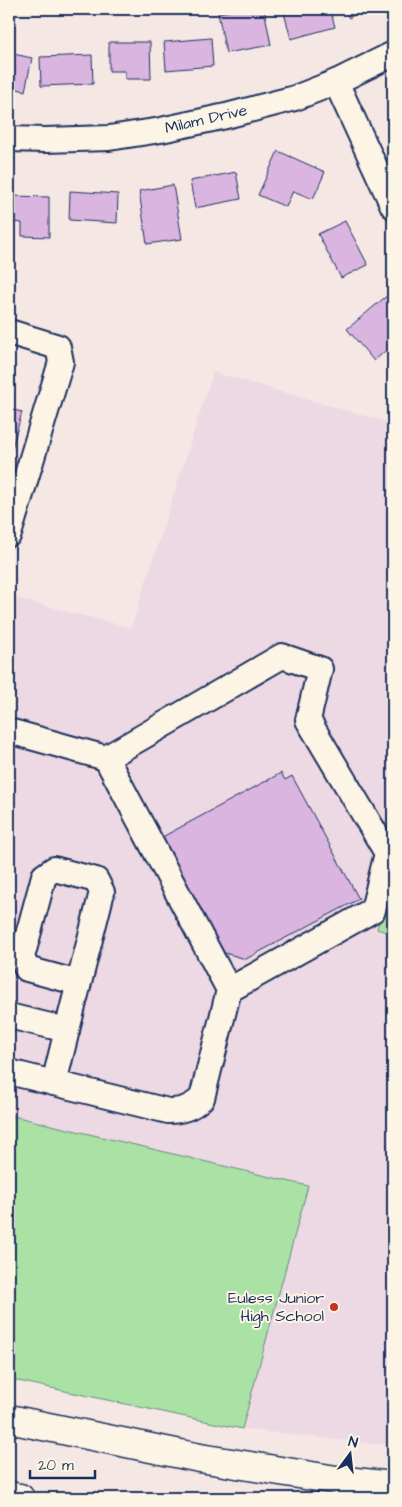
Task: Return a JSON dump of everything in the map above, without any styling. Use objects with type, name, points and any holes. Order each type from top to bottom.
[{"type":"main road","points":[[9,1419],[200,1458],[336,1480],[393,1486]]},
{"type":"main road","points":[[9,1428],[39,1425]]},
{"type":"main road","points":[[9,1496],[20,1498]]},
{"type":"street","name":"Milam Drive","points":[[9,139],[109,138],[161,130],[295,98],[336,82],[393,54]]},
{"type":"street","points":[[336,82],[393,206]]},
{"type":"street","points":[[9,332],[58,347],[61,362],[9,534]]},
{"type":"street","points":[[9,731],[106,758],[282,656],[320,669],[308,720],[387,854],[372,910],[229,990]]},
{"type":"street","points":[[9,1072],[168,1112],[180,1111],[194,1106],[202,1098],[229,990],[106,758]]},
{"type":"street","points":[[54,1083],[102,892],[96,880],[54,869],[44,876],[22,957],[28,969],[79,983]]},
{"type":"street","points":[[9,1016],[67,1030]]},
{"type":"shaded area","points":[[213,372],[393,424],[393,869],[377,929],[393,934],[393,1446],[242,1429],[308,1186],[9,1115],[9,596],[131,628]]},
{"type":"green space","points":[[393,869],[393,934],[377,929]]},
{"type":"green space","points":[[9,1115],[308,1186],[242,1429],[9,1379]]},
{"type":"building","points":[[9,9],[13,9],[10,29],[9,29]]},
{"type":"building","points":[[240,9],[264,9],[271,45],[226,53],[218,13]]},
{"type":"building","points":[[283,9],[330,9],[335,27],[291,39]]},
{"type":"building","points":[[343,9],[364,9],[349,18]]},
{"type":"building","points":[[211,38],[213,66],[166,70],[164,42]]},
{"type":"building","points":[[109,42],[150,42],[151,79],[125,79],[125,71],[109,71]]},
{"type":"building","points":[[9,53],[32,58],[25,91],[9,87]]},
{"type":"building","points":[[92,55],[93,84],[41,86],[40,57]]},
{"type":"building","points":[[278,151],[325,172],[313,199],[293,191],[286,207],[258,195]]},
{"type":"building","points":[[236,172],[241,199],[195,208],[190,181]]},
{"type":"building","points":[[173,185],[182,239],[147,244],[139,191]]},
{"type":"building","points":[[70,191],[118,194],[117,223],[69,220]]},
{"type":"building","points":[[12,196],[49,197],[49,237],[22,236],[22,223],[12,222]]},
{"type":"building","points":[[345,221],[368,265],[341,278],[318,234]]},
{"type":"building","points":[[389,294],[393,299],[393,346],[374,361],[347,329]]},
{"type":"building","points":[[9,409],[22,412],[9,459]]},
{"type":"building","points":[[281,773],[285,780],[292,776],[359,899],[246,959],[214,950],[153,842]]},
{"type":"place","name":"Euless Junior High School","points":[[334,1307]]}]
